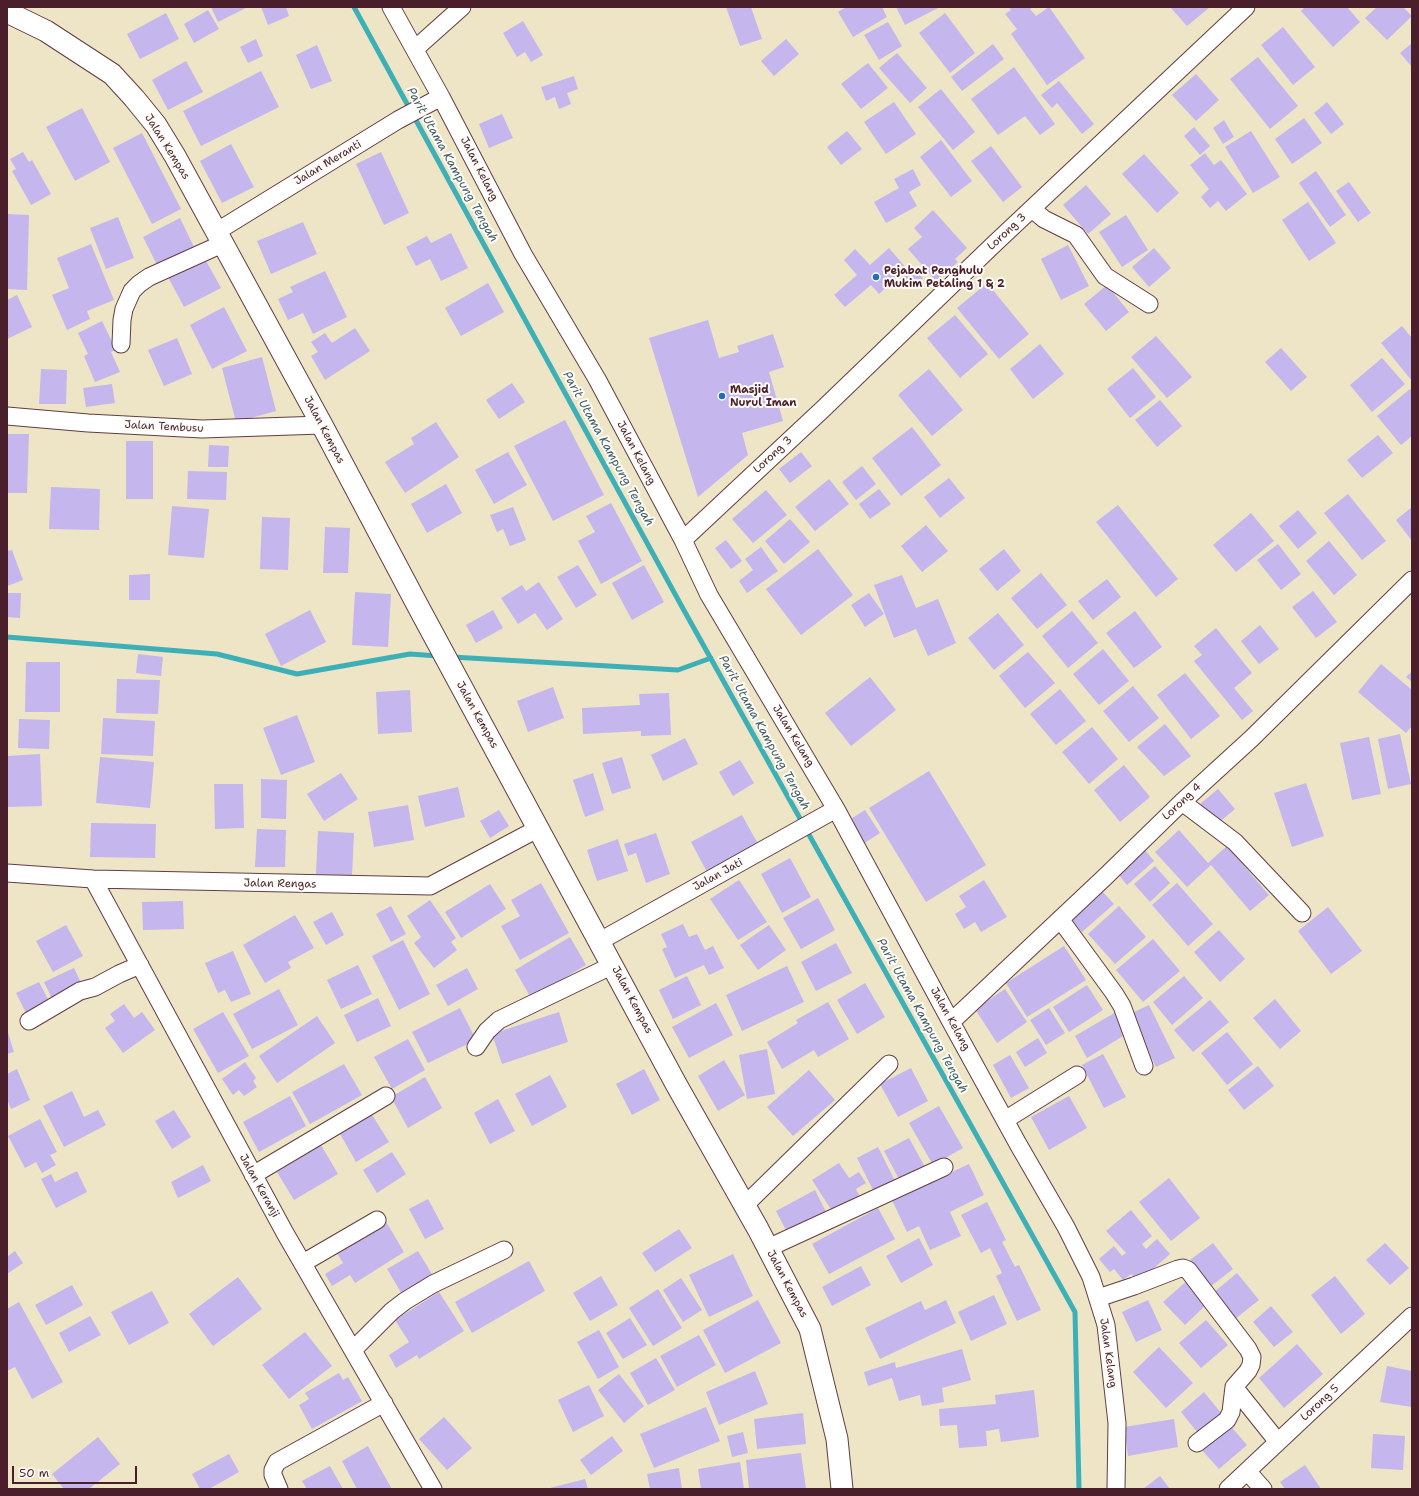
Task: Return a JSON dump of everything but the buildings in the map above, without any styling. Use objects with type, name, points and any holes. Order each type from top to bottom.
[{"type":"street","name":"Jalan Kelang","points":[[392,7],[415,49],[435,100],[523,254],[582,352],[683,540],[709,595],[836,809],[951,1022],[1066,1227],[1091,1278],[1106,1325],[1117,1423],[1116,1489]]},
{"type":"street","points":[[415,49],[462,7]]},
{"type":"street","name":"Lorong 3","points":[[683,540],[1246,7]]},
{"type":"street","name":"Jalan Kempas","points":[[7,12],[46,31],[112,74],[156,125],[175,156],[322,425],[439,646],[539,828],[676,1084],[768,1248],[810,1329],[837,1439],[842,1489]]},
{"type":"street","name":"Jalan Meranti","points":[[121,344],[124,309],[132,291],[148,277],[219,238],[398,120],[435,100]]},
{"type":"street","points":[[1032,209],[1044,219],[1076,235],[1105,276],[1149,304]]},
{"type":"street","name":"Jalan Tembusu","points":[[7,416],[202,430],[322,425]]},
{"type":"street","name":"Lorong 4","points":[[951,1022],[1182,802],[1252,738],[1412,580]]},
{"type":"street","points":[[1182,802],[1235,842],[1302,913]]},
{"type":"street","name":"Jalan Jati","points":[[600,941],[836,809]]},
{"type":"street","name":"Jalan Rengas","points":[[7,873],[92,879],[430,886],[539,828]]},
{"type":"street","name":"Jalan Keranji","points":[[92,879],[253,1174],[433,1489]]},
{"type":"street","points":[[1060,919],[1122,1006],[1144,1066]]},
{"type":"street","points":[[476,1047],[487,1031],[499,1020],[613,965]]},
{"type":"street","points":[[29,1021],[80,991],[94,987],[119,974],[140,966]]},
{"type":"street","points":[[744,1205],[888,1064]]},
{"type":"street","points":[[1005,1120],[1077,1075]]},
{"type":"street","points":[[253,1174],[386,1096]]},
{"type":"street","points":[[768,1248],[944,1167]]},
{"type":"street","points":[[303,1263],[377,1220]]},
{"type":"street","points":[[353,1350],[405,1300],[433,1284],[504,1250]]},
{"type":"street","points":[[1098,1298],[1183,1268],[1188,1270],[1248,1349],[1252,1357],[1251,1364],[1248,1371],[1234,1387],[1231,1412],[1227,1420],[1196,1443]]},
{"type":"street","name":"Lorong 5","points":[[1228,1489],[1412,1316]]},
{"type":"street","points":[[1234,1387],[1278,1442]]},
{"type":"street","points":[[280,1489],[273,1475],[273,1470],[277,1462],[384,1403]]},
{"type":"street","points":[[1247,1471],[1263,1489]]},
{"type":"waterway","name":"Parit Utama Kampung Tengah","points":[[354,7],[681,605],[1075,1312],[1079,1489]]},
{"type":"waterway","points":[[7,637],[217,654],[297,674],[410,654],[438,656]]},
{"type":"waterway","points":[[452,657],[678,670],[711,658]]},
{"type":"place","name":"Pejabat Penghulu Mukim Petaling 1 & 2","points":[[876,277]]},
{"type":"place","name":"Masjid Nurul Iman","points":[[722,396]]}]
